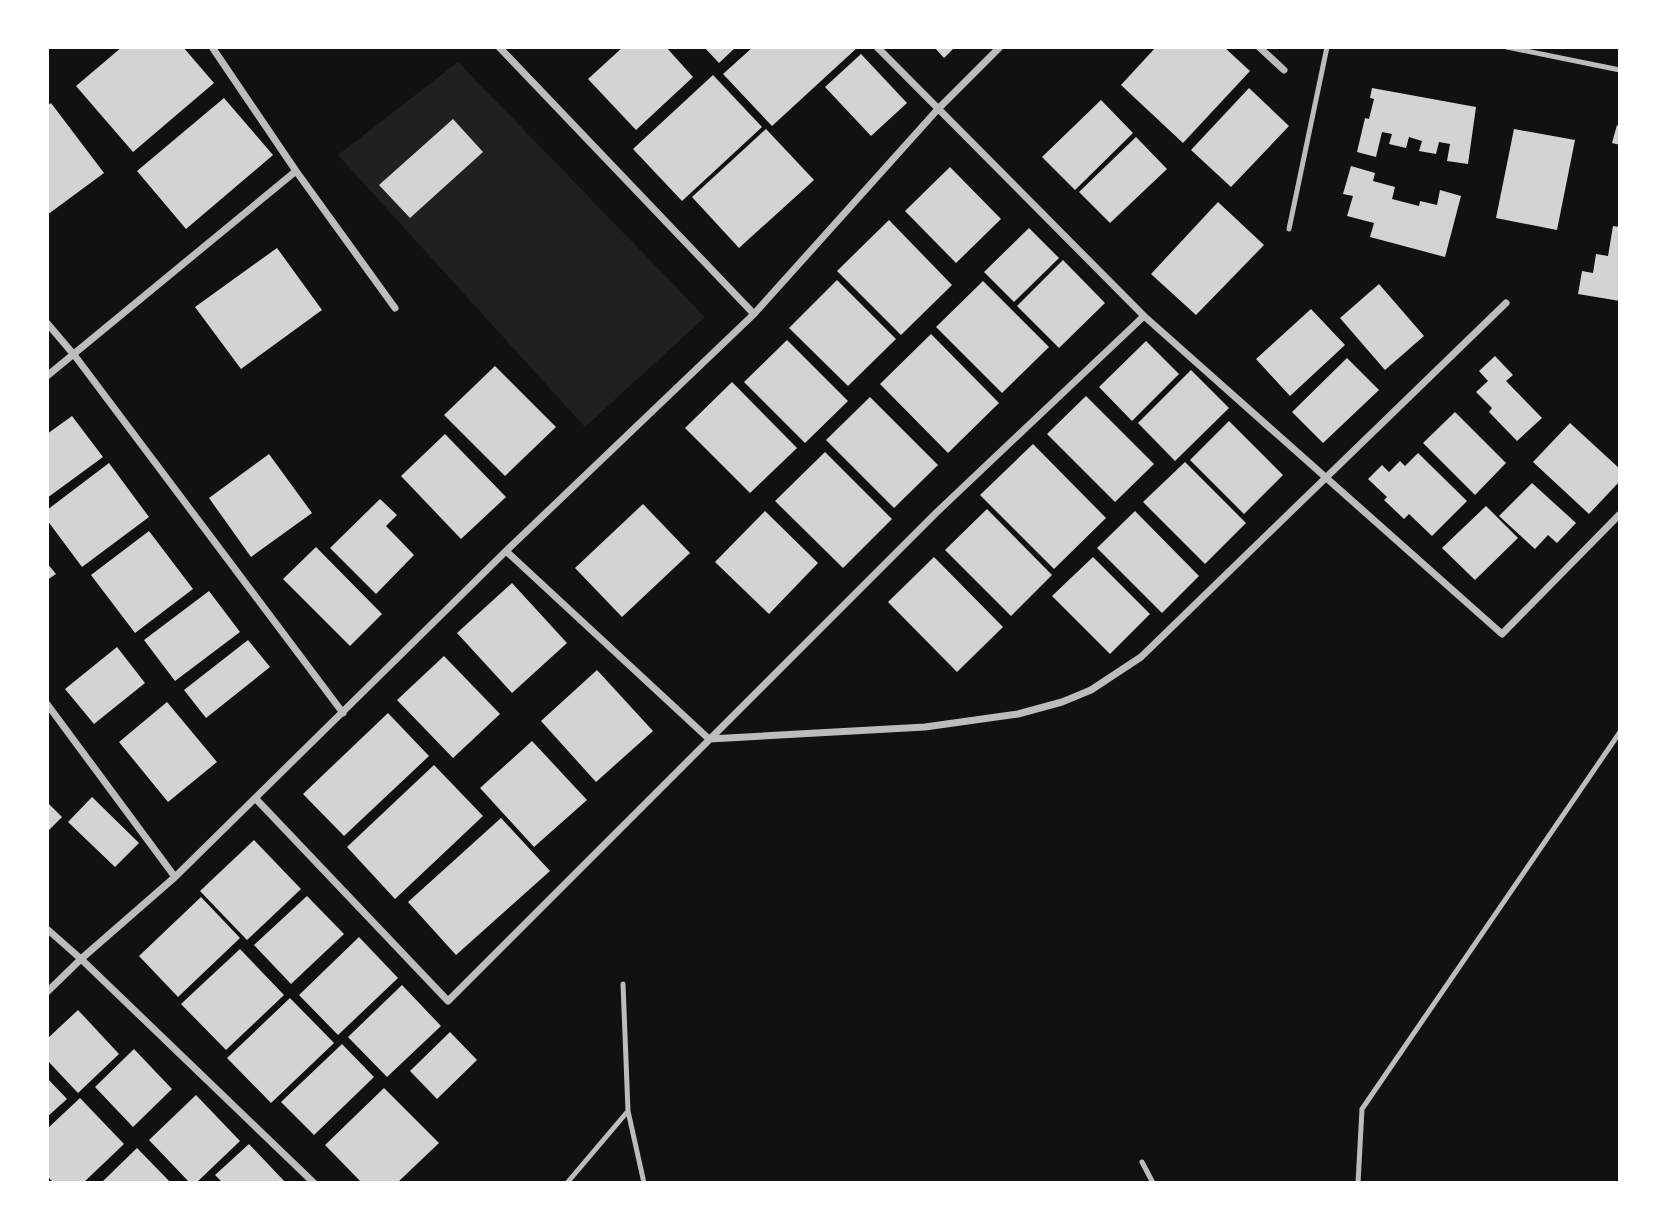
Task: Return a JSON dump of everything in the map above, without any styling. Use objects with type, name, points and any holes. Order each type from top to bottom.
[{"type":"street","points":[[212,47],[296,171],[395,308]]},
{"type":"street","points":[[499,47],[754,314]]},
{"type":"street","points":[[877,47],[1144,316],[1502,634],[1620,514]]},
{"type":"street","points":[[47,992],[81,958],[175,877],[506,551],[754,314],[938,109],[1000,47]]},
{"type":"street","points":[[1259,47],[1284,70]]},
{"type":"street","points":[[47,376],[75,356],[296,171]]},
{"type":"street","points":[[506,551],[709,739],[925,727],[1018,714],[1062,702],[1091,690],[1141,657],[1506,303]]},
{"type":"street","points":[[256,799],[448,1001],[937,512],[1144,316]]},
{"type":"street","points":[[47,323],[75,356],[342,713]]},
{"type":"street","points":[[47,704],[175,877]]},
{"type":"street","points":[[47,929],[81,958],[314,1183]]},
{"type":"lane","points":[[1289,229],[1327,47]]},
{"type":"lane","points":[[1507,47],[1620,70]]},
{"type":"lane","points":[[1358,1183],[1362,1109],[1620,732]]},
{"type":"lane","points":[[623,984],[628,1111],[644,1183]]},
{"type":"lane","points":[[567,1183],[628,1111]]},
{"type":"lane","points":[[1142,1162],[1153,1183]]},
{"type":"shaded area","points":[[458,62],[705,317],[585,427],[338,155]]},
{"type":"building","points":[[122,47],[183,47],[214,83],[133,152],[76,86]]},
{"type":"building","points":[[623,47],[666,47],[693,77],[636,130],[588,79]]},
{"type":"building","points":[[704,47],[736,47],[719,63]]},
{"type":"building","points":[[753,47],[858,47],[772,126],[723,74]]},
{"type":"building","points":[[934,47],[955,47],[944,58]]},
{"type":"building","points":[[1156,47],[1224,47],[1250,71],[1183,143],[1121,85]]},
{"type":"building","points":[[861,54],[907,103],[871,136],[825,87]]},
{"type":"building","points":[[713,75],[762,127],[682,201],[633,149]]},
{"type":"building","points":[[1249,88],[1289,126],[1231,187],[1191,150]]},
{"type":"building","points":[[1372,88],[1476,107],[1468,164],[1447,161],[1450,144],[1439,142],[1436,154],[1419,151],[1422,141],[1409,137],[1406,148],[1389,144],[1392,134],[1382,132],[1376,157],[1357,152],[1365,118],[1369,119],[1374,99],[1370,98]]},
{"type":"building","points":[[224,98],[273,155],[186,229],[137,171]]},
{"type":"building","points":[[1101,100],[1133,133],[1075,190],[1042,157]]},
{"type":"building","points":[[51,103],[104,173],[47,215],[47,106]]},
{"type":"building","points":[[453,119],[483,152],[410,218],[379,185]]},
{"type":"building","points":[[1617,125],[1620,126],[1620,145],[1612,143]]},
{"type":"building","points":[[766,129],[814,180],[739,248],[692,197]]},
{"type":"building","points":[[1514,129],[1575,140],[1557,230],[1496,218]]},
{"type":"building","points":[[1136,137],[1167,169],[1110,223],[1079,192]]},
{"type":"building","points":[[1351,166],[1375,173],[1373,181],[1395,187],[1392,199],[1419,206],[1420,201],[1437,205],[1440,190],[1461,196],[1445,257],[1370,237],[1374,223],[1347,216],[1353,196],[1343,194]]},
{"type":"building","points":[[950,167],[1001,219],[956,263],[905,211]]},
{"type":"building","points":[[1218,202],[1264,245],[1196,315],[1151,274]]},
{"type":"building","points":[[889,220],[952,285],[901,335],[837,271]]},
{"type":"building","points":[[1613,226],[1620,227],[1620,301],[1578,294],[1582,271],[1593,273],[1596,254],[1608,256]]},
{"type":"building","points":[[1029,228],[1059,258],[1014,302],[984,272]]},
{"type":"building","points":[[277,248],[322,310],[241,369],[195,307]]},
{"type":"building","points":[[1063,260],[1105,303],[1059,348],[1017,306]]},
{"type":"building","points":[[837,280],[896,339],[848,386],[789,328]]},
{"type":"building","points":[[983,281],[1049,347],[1002,393],[936,327]]},
{"type":"building","points":[[1379,284],[1424,336],[1385,370],[1340,318]]},
{"type":"building","points":[[1311,309],[1345,345],[1290,396],[1256,359]]},
{"type":"building","points":[[931,334],[999,403],[948,453],[880,384]]},
{"type":"building","points":[[787,340],[848,401],[805,443],[744,382]]},
{"type":"building","points":[[1146,341],[1179,374],[1132,421],[1099,387]]},
{"type":"building","points":[[1495,356],[1513,375],[1506,381],[1542,418],[1517,441],[1489,412],[1492,408],[1476,392],[1488,381],[1479,371]]},
{"type":"building","points":[[1347,358],[1379,390],[1323,443],[1292,412]]},
{"type":"building","points":[[495,366],[556,427],[505,476],[444,415]]},
{"type":"building","points":[[1191,370],[1229,408],[1175,461],[1138,423]]},
{"type":"building","points":[[732,382],[797,448],[750,493],[685,428]]},
{"type":"building","points":[[1086,396],[1154,464],[1115,502],[1047,434]]},
{"type":"building","points":[[870,397],[938,465],[894,508],[826,440]]},
{"type":"building","points":[[1455,412],[1506,463],[1475,495],[1423,443]]},
{"type":"building","points":[[72,416],[103,457],[47,498],[47,434]]},
{"type":"building","points":[[1229,421],[1283,475],[1244,514],[1190,460]]},
{"type":"building","points":[[1570,423],[1620,469],[1620,481],[1589,514],[1533,462]]},
{"type":"building","points":[[445,434],[506,497],[461,539],[401,476]]},
{"type":"building","points":[[1033,444],[1106,518],[1054,569],[980,495]]},
{"type":"building","points":[[825,452],[892,519],[843,568],[775,501]]},
{"type":"building","points":[[1418,453],[1467,501],[1432,536],[1409,514],[1404,519],[1384,500],[1387,497],[1368,479],[1382,465],[1389,472],[1400,461],[1405,466]]},
{"type":"building","points":[[269,454],[312,513],[251,557],[209,498]]},
{"type":"building","points":[[1185,462],[1246,523],[1205,564],[1143,502]]},
{"type":"building","points":[[109,463],[149,517],[82,567],[47,520],[47,510]]},
{"type":"building","points":[[1532,483],[1576,523],[1557,543],[1548,535],[1535,549],[1499,516]]},
{"type":"building","points":[[380,499],[397,515],[386,526],[414,555],[376,594],[330,548]]},
{"type":"building","points":[[643,504],[690,553],[622,617],[575,568]]},
{"type":"building","points":[[1486,506],[1518,538],[1475,580],[1442,548]]},
{"type":"building","points":[[987,509],[1052,575],[1011,616],[945,550]]},
{"type":"building","points":[[765,511],[818,563],[769,614],[715,562]]},
{"type":"building","points":[[1135,511],[1199,576],[1162,613],[1097,548]]},
{"type":"building","points":[[149,531],[193,589],[135,633],[91,575]]},
{"type":"building","points":[[316,547],[382,614],[350,646],[283,579]]},
{"type":"building","points":[[934,557],[1003,627],[957,672],[888,602]]},
{"type":"building","points":[[1093,557],[1150,614],[1110,654],[1052,596]]},
{"type":"building","points":[[47,563],[56,574],[47,580]]},
{"type":"building","points":[[512,583],[567,643],[512,693],[457,633]]},
{"type":"building","points":[[209,591],[240,632],[175,681],[144,640]]},
{"type":"building","points":[[248,640],[270,667],[206,718],[184,690]]},
{"type":"building","points":[[117,647],[145,683],[94,724],[65,689]]},
{"type":"building","points":[[444,656],[500,714],[453,758],[397,700]]},
{"type":"building","points":[[597,670],[653,731],[596,782],[541,721]]},
{"type":"building","points":[[167,702],[217,762],[168,802],[119,742]]},
{"type":"building","points":[[388,713],[429,756],[344,836],[303,794]]},
{"type":"building","points":[[532,741],[587,800],[534,847],[480,788]]},
{"type":"building","points":[[434,765],[483,816],[395,899],[347,847]]},
{"type":"building","points":[[92,797],[139,843],[115,867],[68,822]]},
{"type":"building","points":[[47,802],[62,817],[47,832]]},
{"type":"building","points":[[501,818],[550,871],[456,955],[408,902]]},
{"type":"building","points":[[254,840],[301,889],[247,940],[200,891]]},
{"type":"building","points":[[307,896],[344,934],[291,984],[254,945]]},
{"type":"building","points":[[201,897],[240,938],[178,997],[139,956]]},
{"type":"building","points":[[359,937],[398,978],[338,1035],[299,995]]},
{"type":"building","points":[[240,949],[284,995],[226,1050],[181,1004]]},
{"type":"building","points":[[402,985],[441,1026],[387,1077],[348,1037]]},
{"type":"building","points":[[290,998],[334,1043],[271,1103],[227,1058]]},
{"type":"building","points":[[78,1010],[119,1054],[78,1093],[47,1060],[47,1039]]},
{"type":"building","points":[[450,1032],[477,1060],[437,1099],[410,1071]]},
{"type":"building","points":[[342,1044],[374,1077],[314,1135],[281,1102]]},
{"type":"building","points":[[134,1049],[172,1089],[133,1127],[95,1087]]},
{"type":"building","points":[[47,1078],[67,1099],[47,1117]]},
{"type":"building","points":[[384,1088],[439,1143],[397,1183],[362,1183],[325,1145]]},
{"type":"building","points":[[196,1095],[240,1141],[196,1183],[190,1183],[149,1140]]},
{"type":"building","points":[[80,1098],[124,1144],[83,1183],[54,1183],[47,1176],[47,1129]]},
{"type":"building","points":[[249,1144],[286,1183],[223,1183],[215,1175]]},
{"type":"building","points":[[137,1148],[171,1183],[101,1183]]}]
